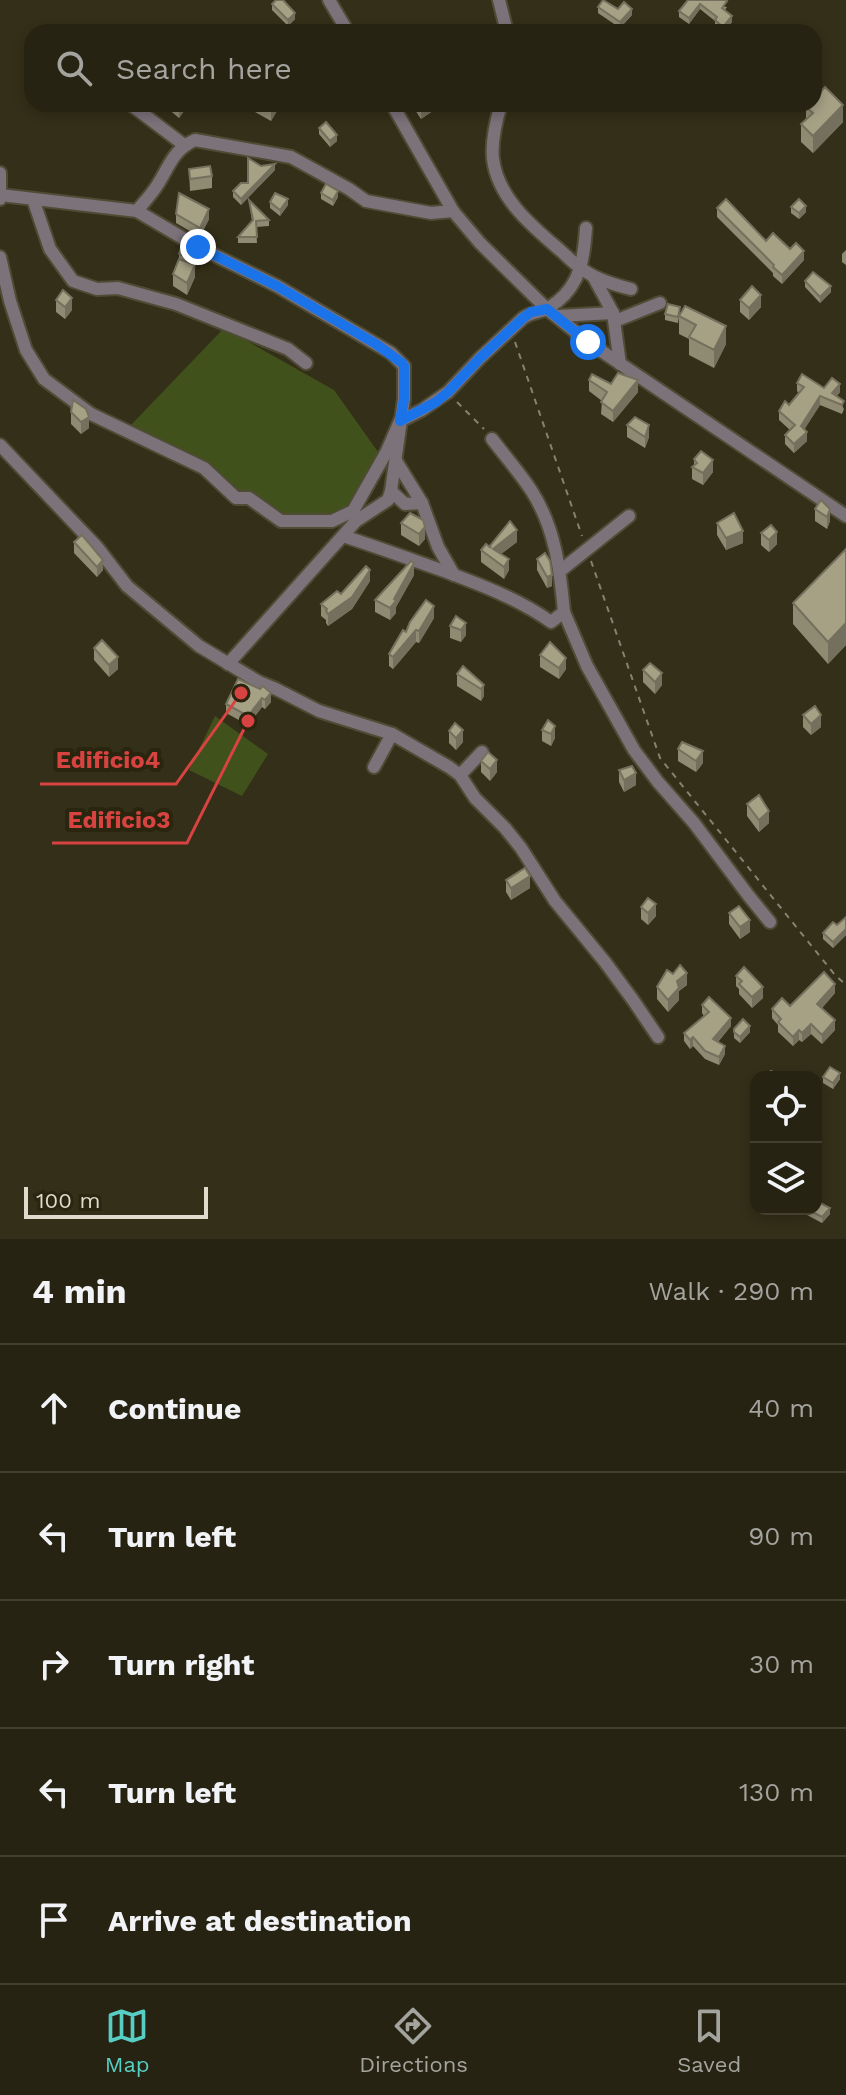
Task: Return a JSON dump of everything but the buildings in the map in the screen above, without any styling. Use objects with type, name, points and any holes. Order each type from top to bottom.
[{"type":"street","points":[[329,0],[343,24]]},
{"type":"street","points":[[499,0],[505,24]]},
{"type":"street","points":[[141,112],[184,145]]},
{"type":"street","points":[[397,112],[453,211],[480,243],[553,313],[588,342],[846,516]]},
{"type":"street","points":[[499,112],[493,158],[501,182],[516,209],[530,226],[587,272],[631,289]]},
{"type":"street","points":[[137,211],[158,185],[173,157],[184,145],[195,140],[291,157],[366,201],[431,213],[453,211]]},
{"type":"street","points":[[0,173],[0,197],[137,211],[198,247],[277,286],[391,353],[404,366],[404,399],[388,500],[356,521],[228,664]]},
{"type":"street","points":[[33,199],[50,249],[73,281],[97,289],[118,288],[176,304],[288,349],[306,363]]},
{"type":"street","points":[[586,228],[587,272],[614,317],[620,364]]},
{"type":"street","points":[[0,257],[26,350],[44,379],[91,414],[204,468],[236,498],[249,498],[281,521],[332,521],[353,511],[400,421],[436,402],[531,312],[614,317],[660,303]]},
{"type":"street","points":[[553,313],[563,297],[587,272]]},
{"type":"street","points":[[492,439],[532,491],[552,533],[564,612],[587,666],[634,750],[770,922]]},
{"type":"street","points":[[0,445],[97,547],[127,586],[199,646],[259,682],[319,711],[392,734],[460,775],[475,798],[521,848],[555,901],[605,962],[658,1037]]},
{"type":"street","points":[[396,461],[422,503],[438,547],[454,575]]},
{"type":"street","points":[[391,491],[405,504],[422,503]]},
{"type":"street","points":[[560,571],[629,516]]},
{"type":"street","points":[[343,536],[454,575],[531,608],[576,640]]},
{"type":"street","points":[[551,622],[564,612]]},
{"type":"street","points":[[374,767],[392,734]]},
{"type":"street","points":[[460,775],[482,752]]},
{"type":"path","points":[[510,329],[660,758],[846,985]]},
{"type":"path","points":[[448,392],[492,439]]},
{"type":"green space","points":[[224,328],[334,390],[381,456],[351,505],[332,516],[282,516],[238,493],[209,464],[130,426]]},
{"type":"green space","points":[[215,716],[268,754],[242,796],[189,770]]},
{"type":"place","name":"Edificio4","points":[[241,693]]},
{"type":"place","name":"Edificio3","points":[[248,721]]},
{"type":"route","points":[[198,247],[277,286],[391,353],[404,366],[400,421],[436,402],[531,312],[547,309],[588,342]]}]
